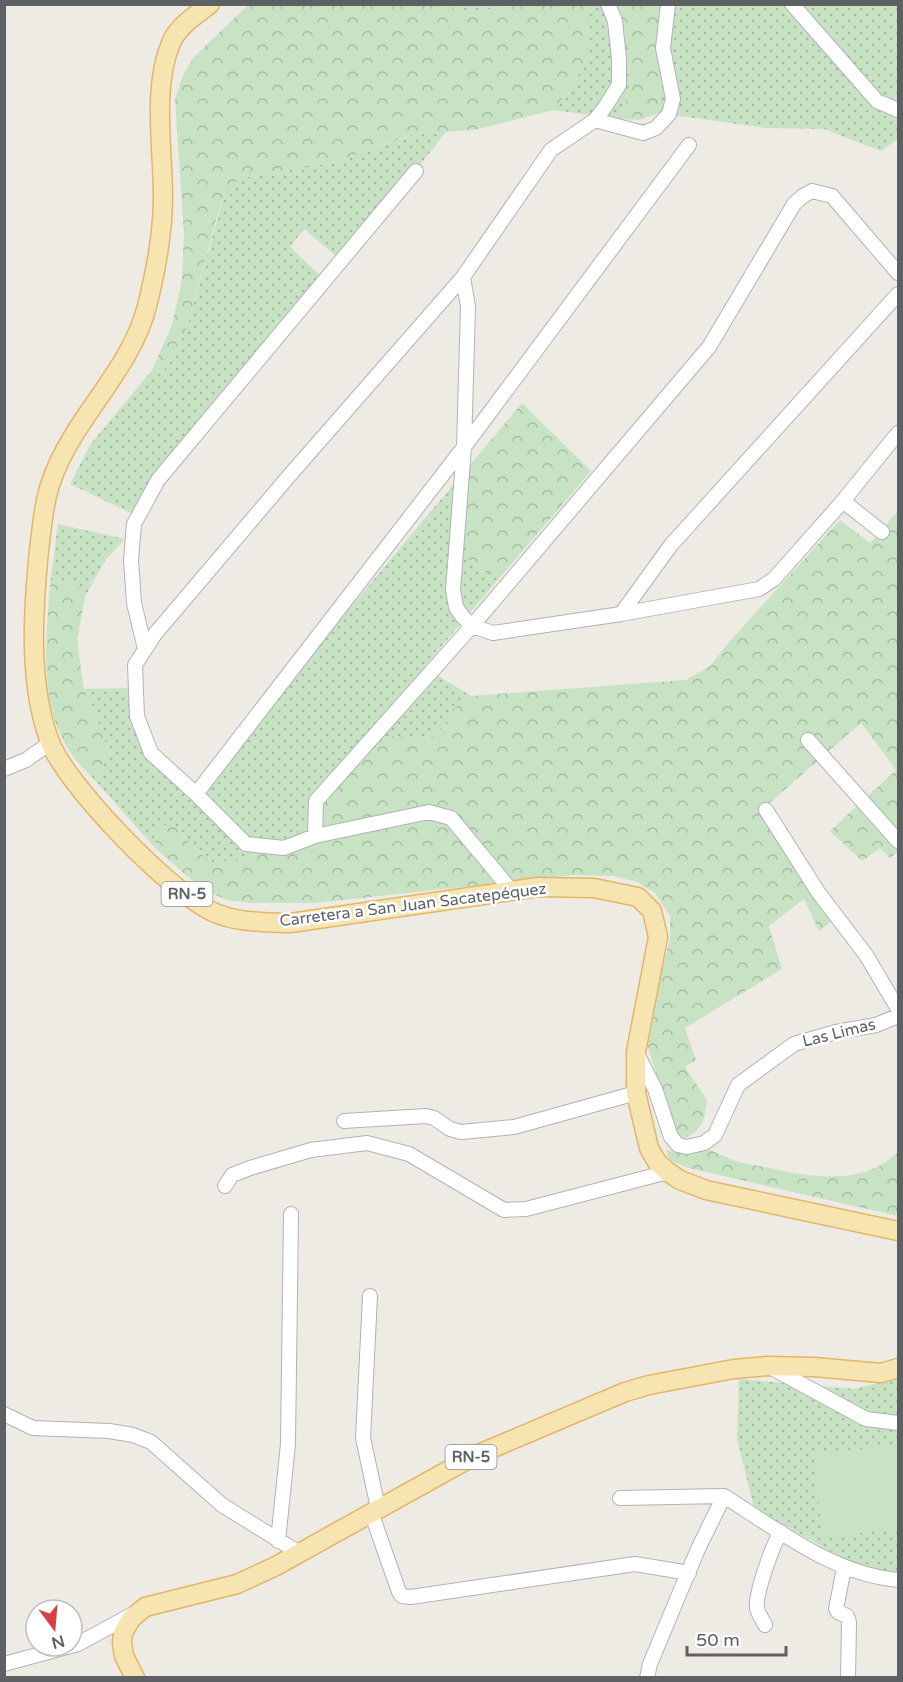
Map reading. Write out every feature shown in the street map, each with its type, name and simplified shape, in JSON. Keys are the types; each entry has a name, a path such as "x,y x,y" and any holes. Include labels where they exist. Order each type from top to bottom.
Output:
{"main road":[{"name":"Carretera a San Juan Sacatepéquez","path":"210,4 185,23 172,40 164,64 160,120 164,197 162,229 157,262 142,324 127,354 74,431 50,486 42,522 34,617 36,681 50,743 60,762 146,859 196,901 214,912 255,922 290,923 511,890 549,887 594,888 638,897 649,906 656,922 658,937 636,1052 636,1093 649,1148 657,1162 680,1180 706,1190 898,1230"},
{"name":"RN-5","path":"138,1612 154,1603 237,1584 301,1554 374,1510 474,1456 625,1392 649,1385 723,1371 768,1366 814,1367 880,1373 898,1368"},
{"path":"135,1677 124,1656 122,1642 123,1633 138,1612"}],"street":[{"path":"511,890 451,818 429,812 315,836 284,848 246,844 151,753 137,716 135,665 162,625 464,277 551,150 595,120 605,107 619,85 615,21 608,4"},
{"path":"595,120 643,133 656,128 669,114 673,99 663,48 668,4"},
{"path":"792,4 877,101 898,110"},
{"path":"196,794 464,447 689,145"},
{"path":"145,649 134,603 131,560 134,524 158,480 416,171"},
{"path":"315,836 316,801 472,626 709,348 794,204 812,191 831,196 898,273"},
{"path":"464,277 468,307 464,447 453,591 456,607 472,626 493,633 621,614 759,589 774,579 843,501 898,433"},
{"path":"621,614 671,545 898,294"},
{"path":"843,501 882,532"},
{"path":"808,740 898,841"},
{"path":"4,769 26,760 50,743"},
{"path":"766,810 818,892 866,955 898,1009"},
{"name":"Las Limas","path":"636,1052 656,1089 671,1137 678,1145 687,1147 704,1143 716,1135 738,1085 794,1044 876,1024 898,1016"},
{"path":"344,1121 426,1116 434,1118 450,1129 461,1132 514,1127 636,1093"},
{"path":"225,1186 232,1175 250,1168 312,1150 367,1143 409,1154 504,1210 526,1209 668,1172"},
{"path":"278,1541 288,1444 291,1214"},
{"path":"370,1296 363,1438 374,1510 402,1596 411,1597 635,1564 688,1574"},
{"path":"768,1366 866,1419 898,1423"},
{"path":"4,1414 33,1428 109,1431 151,1442 222,1505 301,1554"},
{"path":"646,1677 688,1574 724,1496"},
{"path":"620,1498 724,1496 844,1568 877,1578 898,1580"},
{"path":"765,1625 757,1610 758,1597 775,1541 781,1532"},
{"path":"844,1568 836,1609 847,1616 849,1622 848,1677"},
{"path":"4,1664 78,1644 138,1612"}],"green space":[{"path":"438,4 474,12 515,5 588,5 588,56 571,89 553,110 474,130 414,134 331,163 242,178 226,188 187,327 173,358 163,371 152,370 172,325 182,279 184,234 175,100 182,77 194,57 248,5"},
{"path":"438,5 515,5 474,12"},
{"path":"588,5 616,5 631,82 620,119 553,110 571,89 588,56"},
{"path":"616,5 663,5 659,113 640,120 620,119 631,82"},
{"path":"663,5 898,5 898,139 881,151 824,129 766,128 659,113"},
{"path":"446,132 343,262 304,229 290,247 327,282 131,513 70,484 90,445 152,370 163,371 173,358 187,327 226,188 241,178 331,163 415,134"},
{"path":"522,403 591,471 502,575 478,571 468,559 464,534 469,466"},
{"path":"469,466 478,571 502,575 424,667 471,696 452,710 446,725 430,738 386,736 295,833 268,848 237,861 211,862 191,845 177,826 155,835 156,849 90,775 100,772 106,754 104,736 84,689 131,688 137,739 189,800"},
{"path":"898,511 898,851 890,858 880,848 862,861 830,831 896,770 861,723 765,807 831,922 819,931 804,899 769,926 782,969 685,1028 696,1060 685,1067 707,1100 700,1127 685,1139 676,1136 648,1047 660,978 670,939 670,916 655,893 637,882 613,876 573,875 316,903 250,903 227,900 202,889 156,849 155,835 161,825 177,826 191,845 211,862 237,861 268,848 295,833 386,736 430,738 446,725 452,710 471,696 686,680 710,666 840,520 870,543"},
{"path":"58,524 125,539 105,560 85,597 77,588 66,582 50,585"},
{"path":"62,581 75,584 85,597 77,640 84,690 104,736 106,754 100,772 90,775 73,755 60,734 52,711 48,686 46,661 50,585"},
{"path":"703,1147 733,1160 817,1176 852,1175 869,1171 898,1152 898,1216 688,1168 670,1160 666,1150 690,1153"},
{"path":"898,1378 898,1574 894,1574 848,1561 754,1508 737,1439 739,1379 854,1389"},
{"path":"898,1445 898,1529 822,1537 814,1454"}]}
